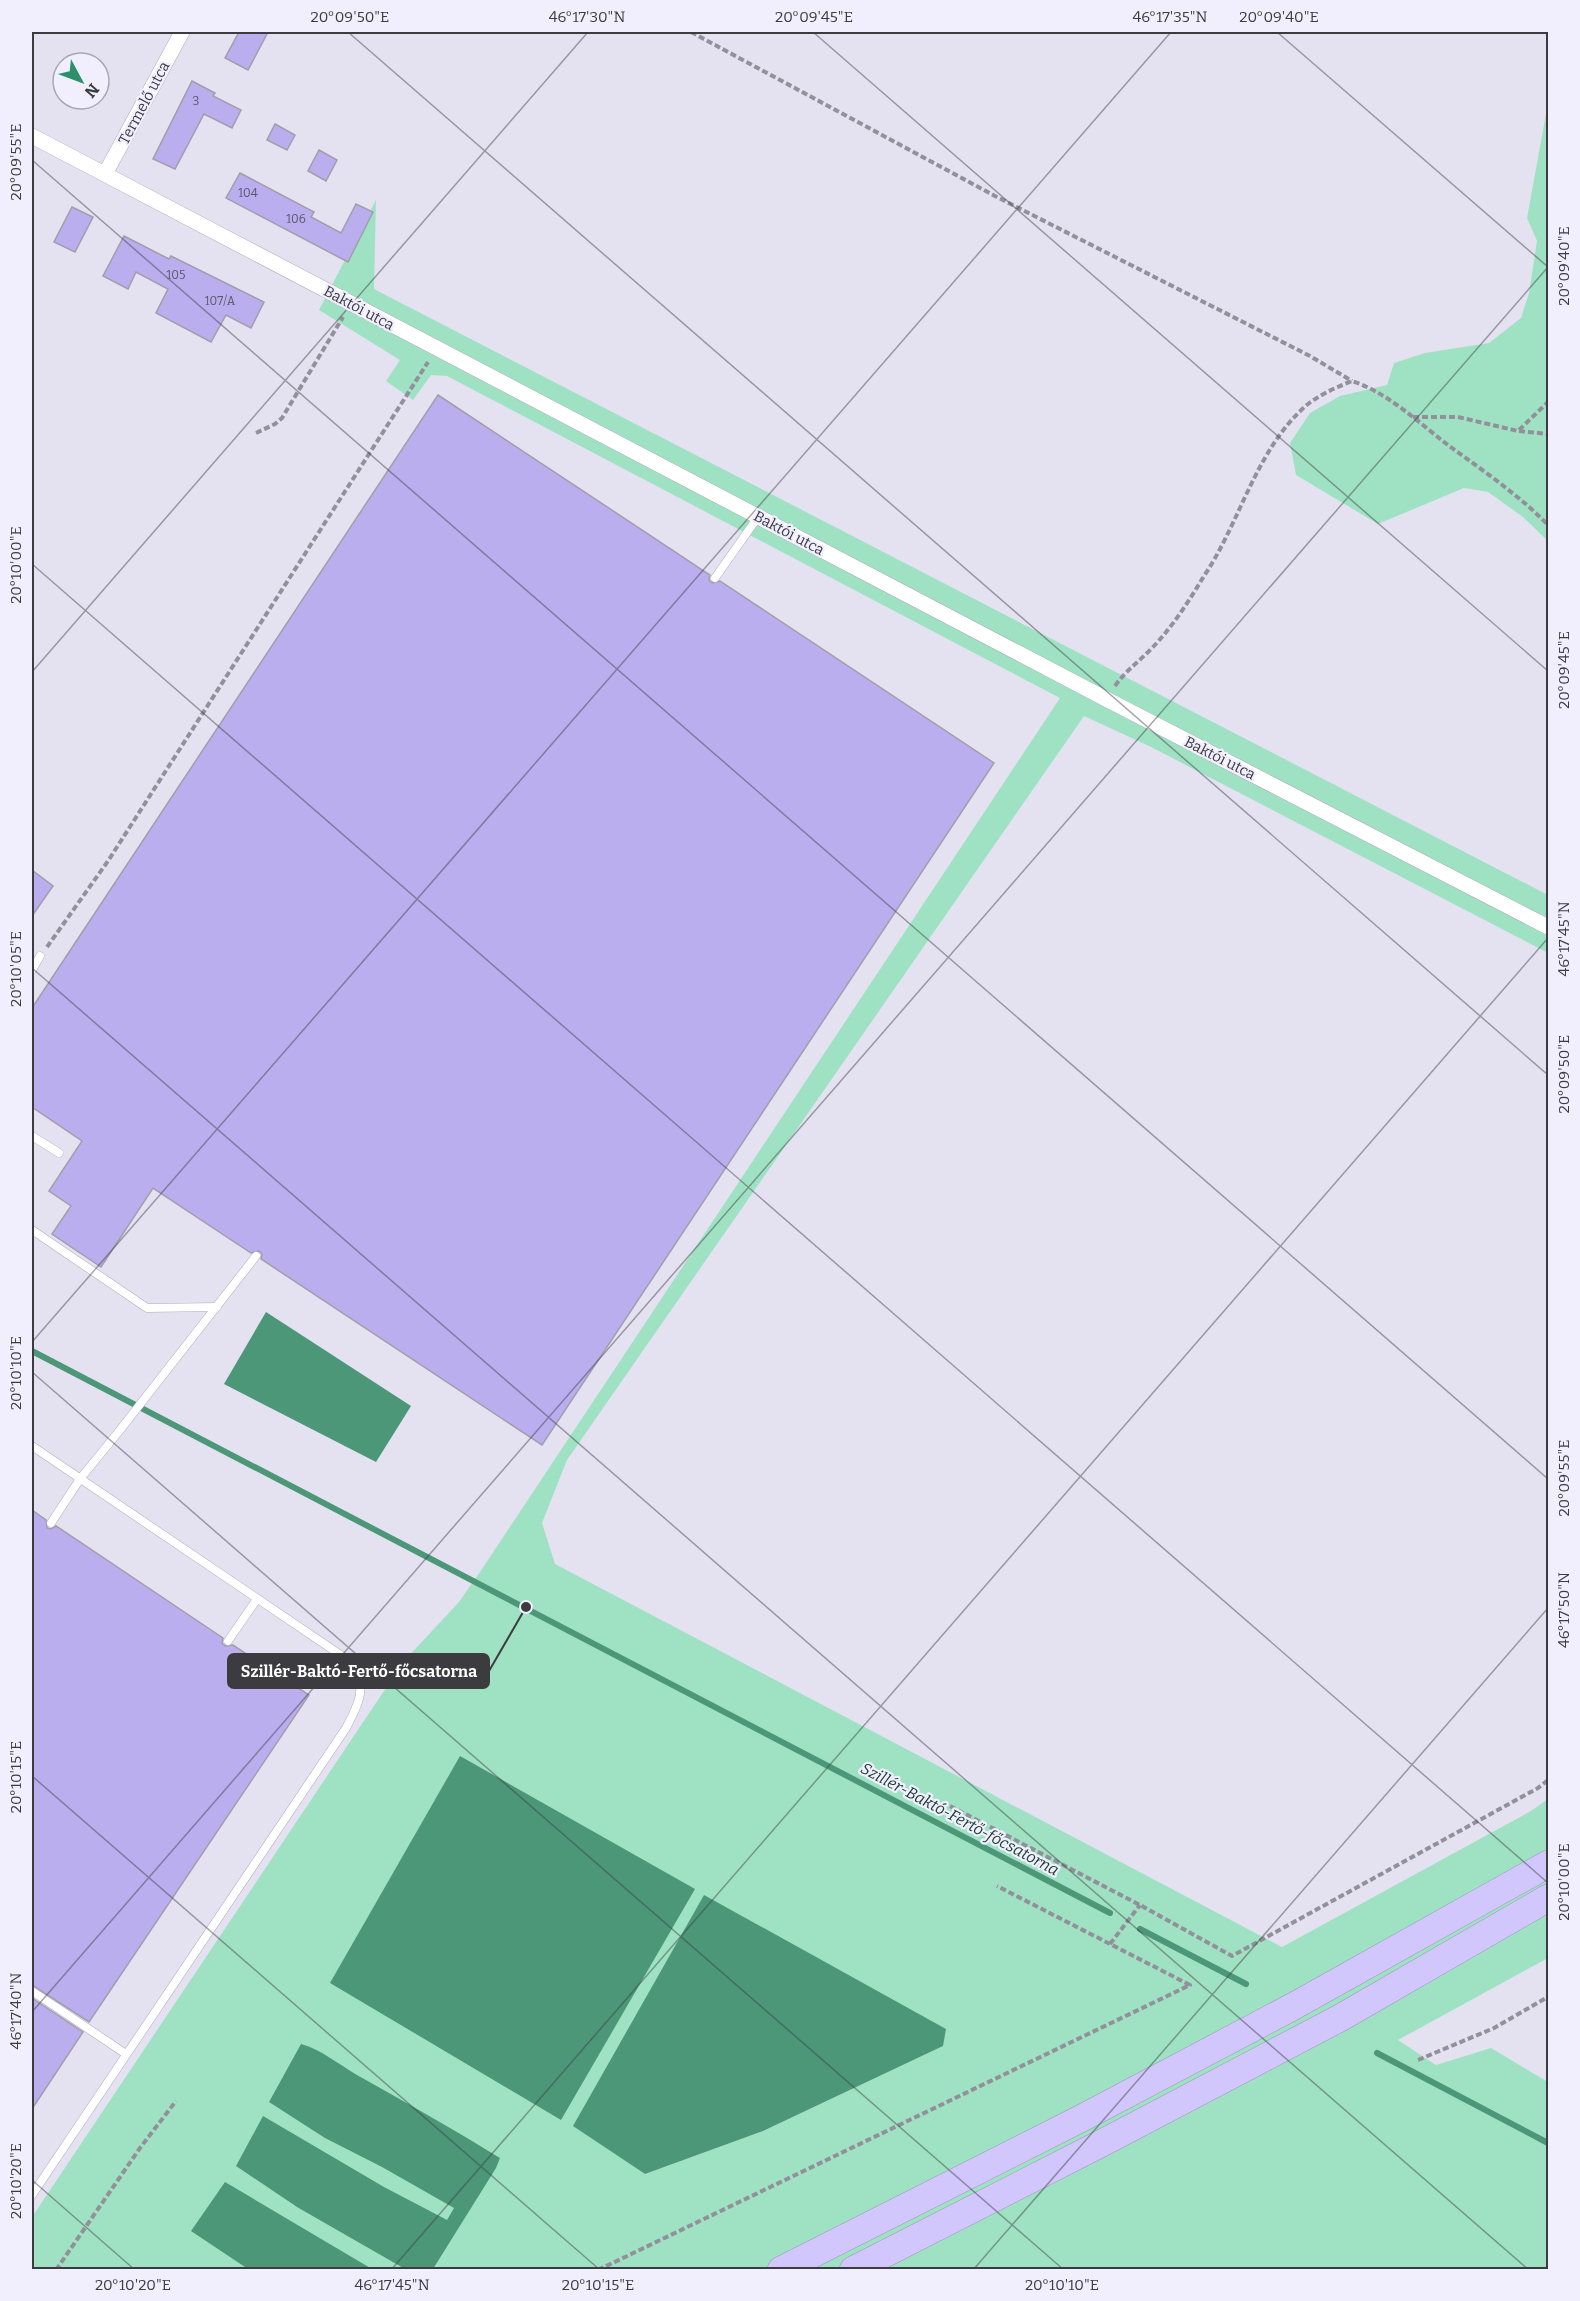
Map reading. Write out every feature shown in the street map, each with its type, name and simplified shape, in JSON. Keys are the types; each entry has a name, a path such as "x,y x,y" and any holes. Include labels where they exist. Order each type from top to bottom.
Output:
{"highway":[{"path":"781,2270 1284,2012 1548,1864"},
{"path":"854,2270 1340,2018 1548,1899"}],"street":[{"name":"Termelő utca","path":"105,174 182,32"},
{"name":"Baktói utca","path":"32,136 1106,699 1548,927"}],"lane":[{"path":"715,578 758,517"},
{"path":"32,970 40,956"},
{"path":"32,1136 59,1153"},
{"path":"32,1230 147,1308 216,1307"},
{"path":"51,1523 80,1479 256,1256"},
{"path":"32,1446 351,1662 360,1678 359,1698 346,1728 32,2195"},
{"path":"228,1641 257,1599"},
{"path":"32,1991 126,2054"}],"path":[{"path":"691,32 995,195 1310,356 1352,381 1367,386 1515,495 1548,525"},
{"path":"255,433 275,424 282,418 352,304"},
{"path":"40,956 108,861 436,349"},
{"path":"1106,699 1125,672 1152,648 1171,625 1206,574 1265,459 1288,424 1309,403 1330,390 1352,381"},
{"path":"1518,431 1548,402"},
{"path":"1412,417 1458,417 1518,431 1548,434"},
{"path":"950,1806 1140,1905 1232,1956 1528,1794 1548,1780"},
{"path":"598,2270 1190,1985 997,1886"},
{"path":"1110,1944 1140,1905"},
{"path":"1418,2060 1494,2028 1548,1996"},
{"path":"56,2270 140,2148 176,2101"}],"shaded area":[{"path":"1548,103 1548,541 1523,517 1488,492 1464,488 1378,524 1296,475 1290,443 1310,413 1340,396 1387,385 1394,363 1425,353 1489,343 1521,318 1529,293 1537,241 1527,218"},
{"path":"376,200 374,289 1548,895 1548,953 1151,747 1084,716 567,1460 542,1523 555,1564 1282,1947 1531,1811 1548,1799 1548,1958 1398,2040 1436,2065 1491,2048 1548,2082 1548,2269 32,2270 32,2217 404,1661 459,1602 480,1572 1060,698 447,376 431,375 413,400 386,381 400,360 319,310","holes":["943,2046 763,2131 645,2174 574,2126"]},
{"path":"266,1312 411,1406 376,1462 224,1384"},
{"path":"460,1756 695,1889 561,2120 330,1983"},
{"path":"704,1895 946,2029 943,2046 763,2131 645,2174 573,2126"},
{"path":"301,2044 323,2054 500,2158 433,2269 405,2269 297,2207 236,2166 263,2116 384,2187 447,2220 454,2208 325,2138 269,2102"},
{"path":"225,2182 372,2269 248,2269 191,2231"}],"building":[{"path":"239,32 268,32 248,70 225,58"},
{"path":"192,81 215,93 213,96 241,110 232,128 204,114 175,169 153,159"},
{"path":"275,124 295,135 287,150 267,140"},
{"path":"319,150 337,160 326,181 308,171"},
{"path":"240,173 314,212 311,217 341,233 356,204 373,212 348,262 226,198"},
{"path":"72,207 93,217 75,252 54,242"},
{"path":"124,236 169,259 171,256 264,302 251,328 226,315 211,342 156,313 168,289 136,272 128,289 103,276"},
{"path":"438,395 710,575 709,580 712,583 720,581 994,763 542,1445 261,1259 262,1254 259,1251 251,1253 153,1188 101,1267 52,1234 71,1206 49,1191 82,1141 32,1107 32,1008"},
{"path":"32,870 53,886 32,916"},
{"path":"32,1510 46,1520 47,1528 51,1529 56,1526 223,1638 222,1643 225,1646 233,1645 309,1695 89,2022 32,1985"},
{"path":"32,1998 83,2032 32,2109"}],"waterway":[{"name":"Szillér-Baktó-Fertő-főcsatorna","path":"32,1351 1110,1913"},
{"name":"Szillér-Baktó-Fertő-főcsatorna","path":"1140,1929 1246,1984"},
{"name":"Szillér-Baktó-Fertő-főcsatorna","path":"1377,2053 1548,2143"}],"place":[{"name":"Szillér-Baktó-Fertő-főcsatorna","path":"526,1607"}]}
